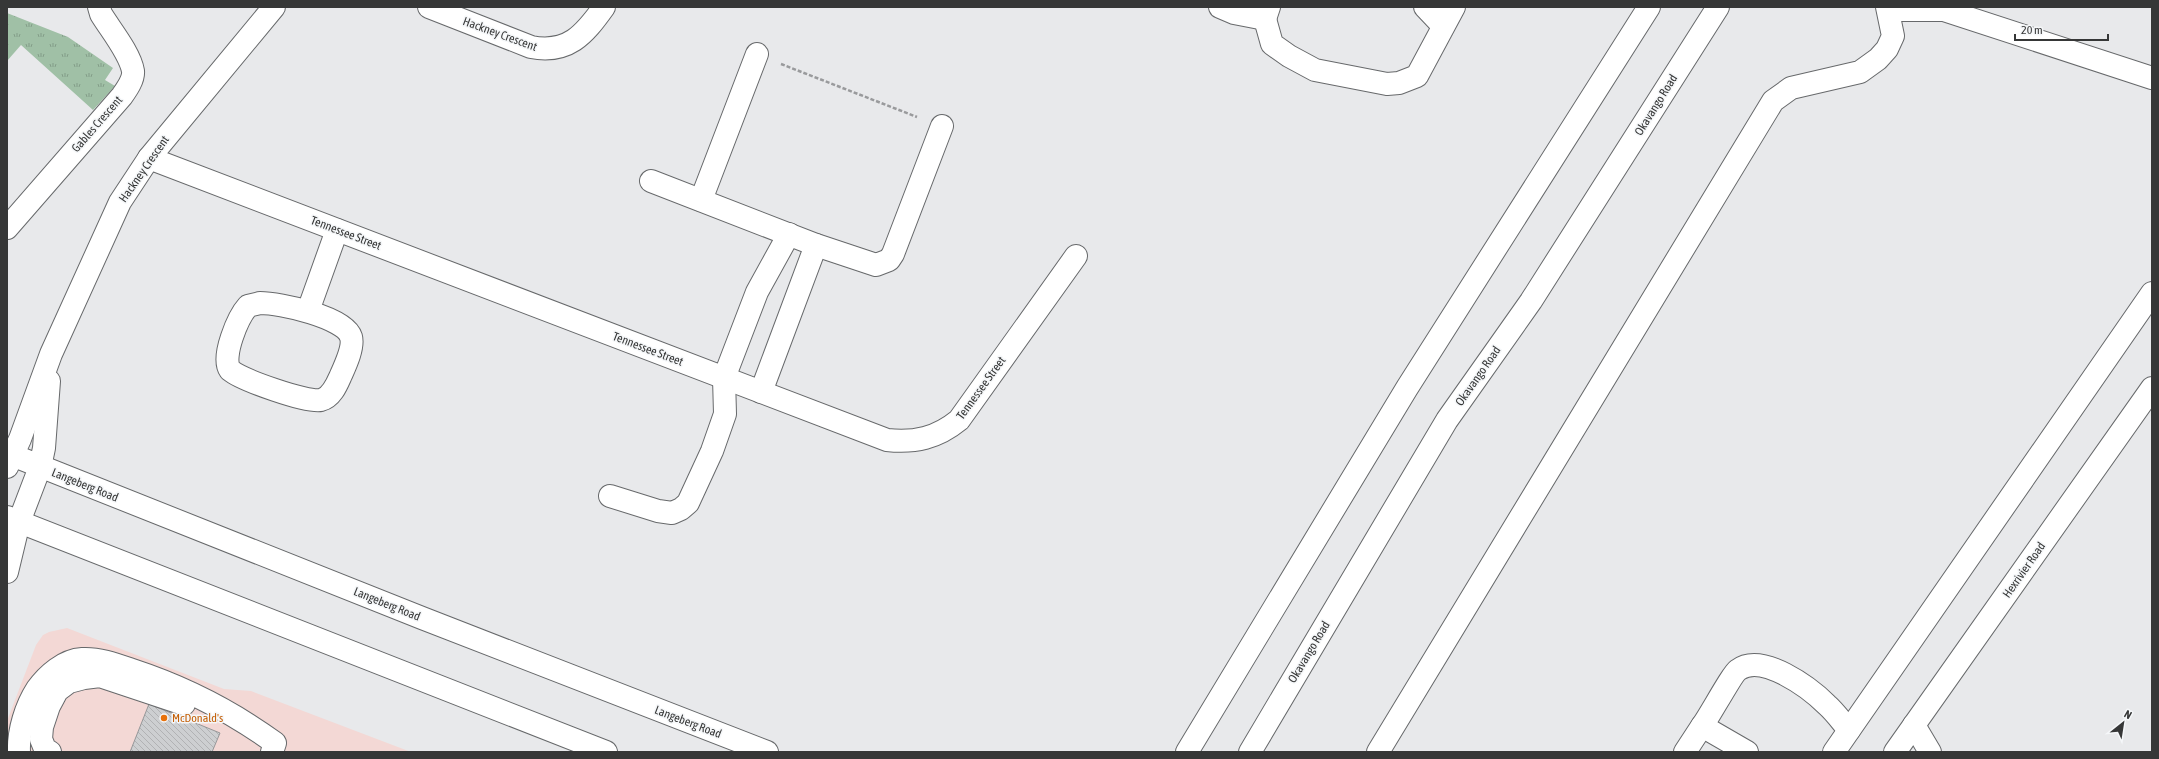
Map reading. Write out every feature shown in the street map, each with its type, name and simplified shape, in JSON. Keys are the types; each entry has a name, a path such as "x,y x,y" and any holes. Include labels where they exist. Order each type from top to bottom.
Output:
{"main road":[{"name":"Gables Crescent","path":"7,228 122,96 131,81 134,72 129,59 101,14 99,7"},
{"name":"Hackney Crescent","path":"9,458 52,354 120,202 149,158 274,7"},
{"name":"Hackney Crescent","path":"429,7 531,47 553,49 566,45 579,38 589,28 604,7"},
{"path":"1220,7 1234,13 1267,13 1272,44 1295,60 1315,70 1387,84 1399,83 1417,76 1454,7"},
{"path":"1425,7 1443,26"},
{"path":"1187,752 1406,388 1649,7"},
{"name":"Okavango Road","path":"1250,752 1447,420 1531,301 1718,7"},
{"path":"1378,752 1773,101 1791,88 1860,72 1878,59 1887,49 1893,36 1888,8 1944,10 2152,78"},
{"path":"701,200 757,54"},
{"path":"651,181 869,264 883,264 889,260 942,126"},
{"name":"Tennessee Street","path":"149,158 887,440 906,442 924,439 937,435 959,420 1076,256"},
{"path":"308,311 337,230"},
{"path":"610,496 658,511 672,513 681,510 688,503 712,450 725,414 724,378 757,292 789,234"},
{"path":"761,392 816,245"},
{"path":"1834,752 2152,293"},
{"path":"260,302 277,303 308,311 342,326 348,332 352,340 344,370 334,390 326,398 309,400 252,381 230,370 227,364 228,349 237,325 248,306 260,302"},
{"name":"Hackney Crescent","path":"7,572 13,519 40,466 44,448 52,354"},
{"name":"Hexrivier Road","path":"1896,752 2152,388"},
{"name":"Langeberg Road","path":"9,458 40,466 767,752"},
{"path":"13,519 606,752"},
{"path":"19,752 21,728 32,696 44,679 65,664 81,659 103,660 153,677 216,704 252,726 275,743 272,752"},
{"path":"1684,752 1738,670 1750,666 1762,665 1784,674 1806,688 1827,704 1849,730"},
{"path":"50,752 45,749 41,739 49,706 57,691 69,682 84,678 100,676 252,726"},
{"path":"1914,725 1930,752"},
{"path":"1702,726 1747,752"}],"path":[{"path":"757,54 942,126"}],"shaded area":[{"path":"67,628 224,689 251,691 411,752 7,752 7,721 36,645 43,635"}],"green space":[{"path":"7,13 68,37 113,68 105,80 115,86 93,110 21,45 7,61"}],"building":[{"name":"McDonald's","path":"149,704 220,733 212,752 130,752"}],"place":[{"name":"McDonald's","path":"164,718"}]}
